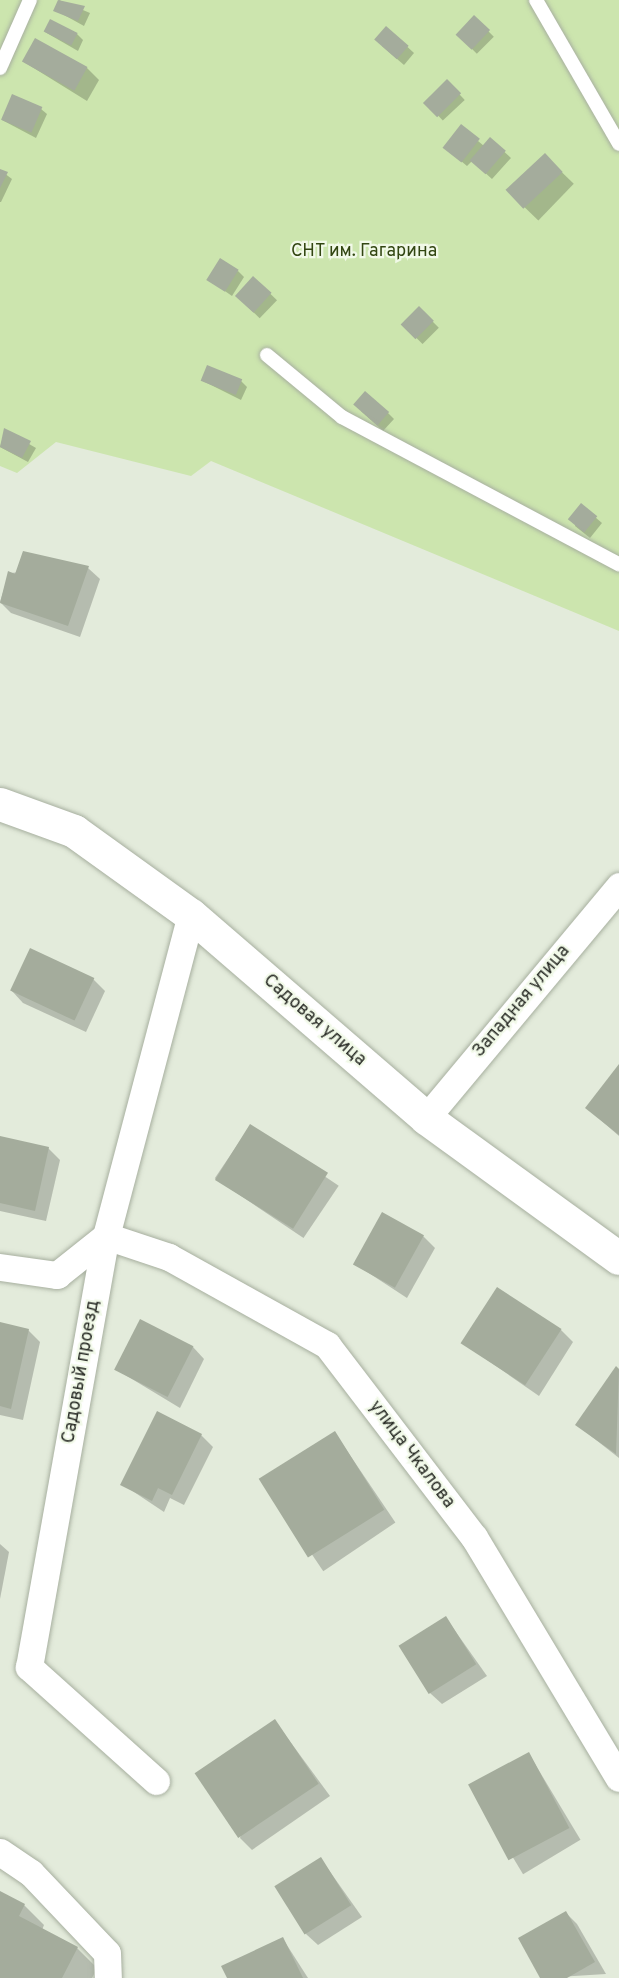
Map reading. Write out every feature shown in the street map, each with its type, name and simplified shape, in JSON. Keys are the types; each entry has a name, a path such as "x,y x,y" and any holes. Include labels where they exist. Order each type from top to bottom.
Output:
{"street":[{"name":"Садовая улица","path":"0,804 74,831 191,915 426,1118 619,1258"},
{"name":"Западная улица","path":"426,1118 619,886"},
{"name":"Садовый проезд","path":"156,1781 28,1667 106,1236 191,915"},
{"path":"0,1267 57,1275 106,1236"},
{"name":"улица Чкалова","path":"106,1236 169,1257 327,1345 474,1537 619,1778"},
{"path":"0,1852 31,1873 107,1953 108,1978"}],"lane":[{"path":"0,68 30,0"},
{"path":"536,0 619,144"},
{"path":"267,355 342,417 619,564"}],"green space":[{"name":"СНТ им. Гагарина","path":"0,0 619,0 619,631 211,461 191,476 56,442 17,473 0,466"}],"building":[{"path":"58,0 85,6 78,21 53,11"},
{"path":"474,15 490,30 472,50 456,35"},
{"path":"50,19 78,33 71,46 44,31"},
{"path":"386,26 409,46 397,59 374,40"},
{"path":"35,38 87,67 74,91 22,62"},
{"path":"447,79 461,93 437,117 423,103"},
{"path":"12,94 42,107 31,133 1,120"},
{"path":"461,124 480,139 461,162 443,148"},
{"path":"490,137 506,151 486,174 470,160"},
{"path":"545,153 563,172 523,209 506,190"},
{"path":"0,169 8,172 0,188"},
{"path":"220,258 239,270 225,292 206,280"},
{"path":"253,276 272,293 254,313 235,296"},
{"path":"419,306 434,321 415,339 401,324"},
{"path":"207,365 242,379 236,395 201,381"},
{"path":"365,391 389,412 377,426 353,405"},
{"path":"4,428 31,441 22,458 0,447"},
{"path":"581,503 597,516 584,533 568,519"},
{"path":"23,551 89,566 68,626 0,603 8,571 15,574"},
{"path":"30,948 94,978 74,1021 10,991"},
{"path":"619,1064 619,1135 585,1108"},
{"path":"250,1124 328,1173 293,1229 215,1180"},
{"path":"0,1136 49,1147 35,1211 0,1203"},
{"path":"382,1212 424,1235 395,1288 353,1264"},
{"path":"497,1287 562,1329 525,1385 461,1343"},
{"path":"140,1319 193,1346 168,1397 114,1370"},
{"path":"0,1322 29,1329 11,1409 0,1406"},
{"path":"616,1366 619,1369 616,1454 575,1425"},
{"path":"157,1411 202,1434 172,1495 158,1488 152,1501 120,1485"},
{"path":"335,1431 384,1510 308,1558 259,1479"},
{"path":"446,1616 476,1664 429,1694 399,1646"},
{"path":"275,1719 319,1784 238,1838 195,1773"},
{"path":"529,1752 569,1828 508,1860 468,1784"},
{"path":"321,1857 351,1905 305,1934 274,1886"},
{"path":"0,1891 25,1904 19,1916 78,1947 62,1978 0,1978"},
{"path":"566,1911 595,1962 567,1978 540,1978 518,1938"},
{"path":"283,1937 303,1978 227,1978 221,1966"}]}
